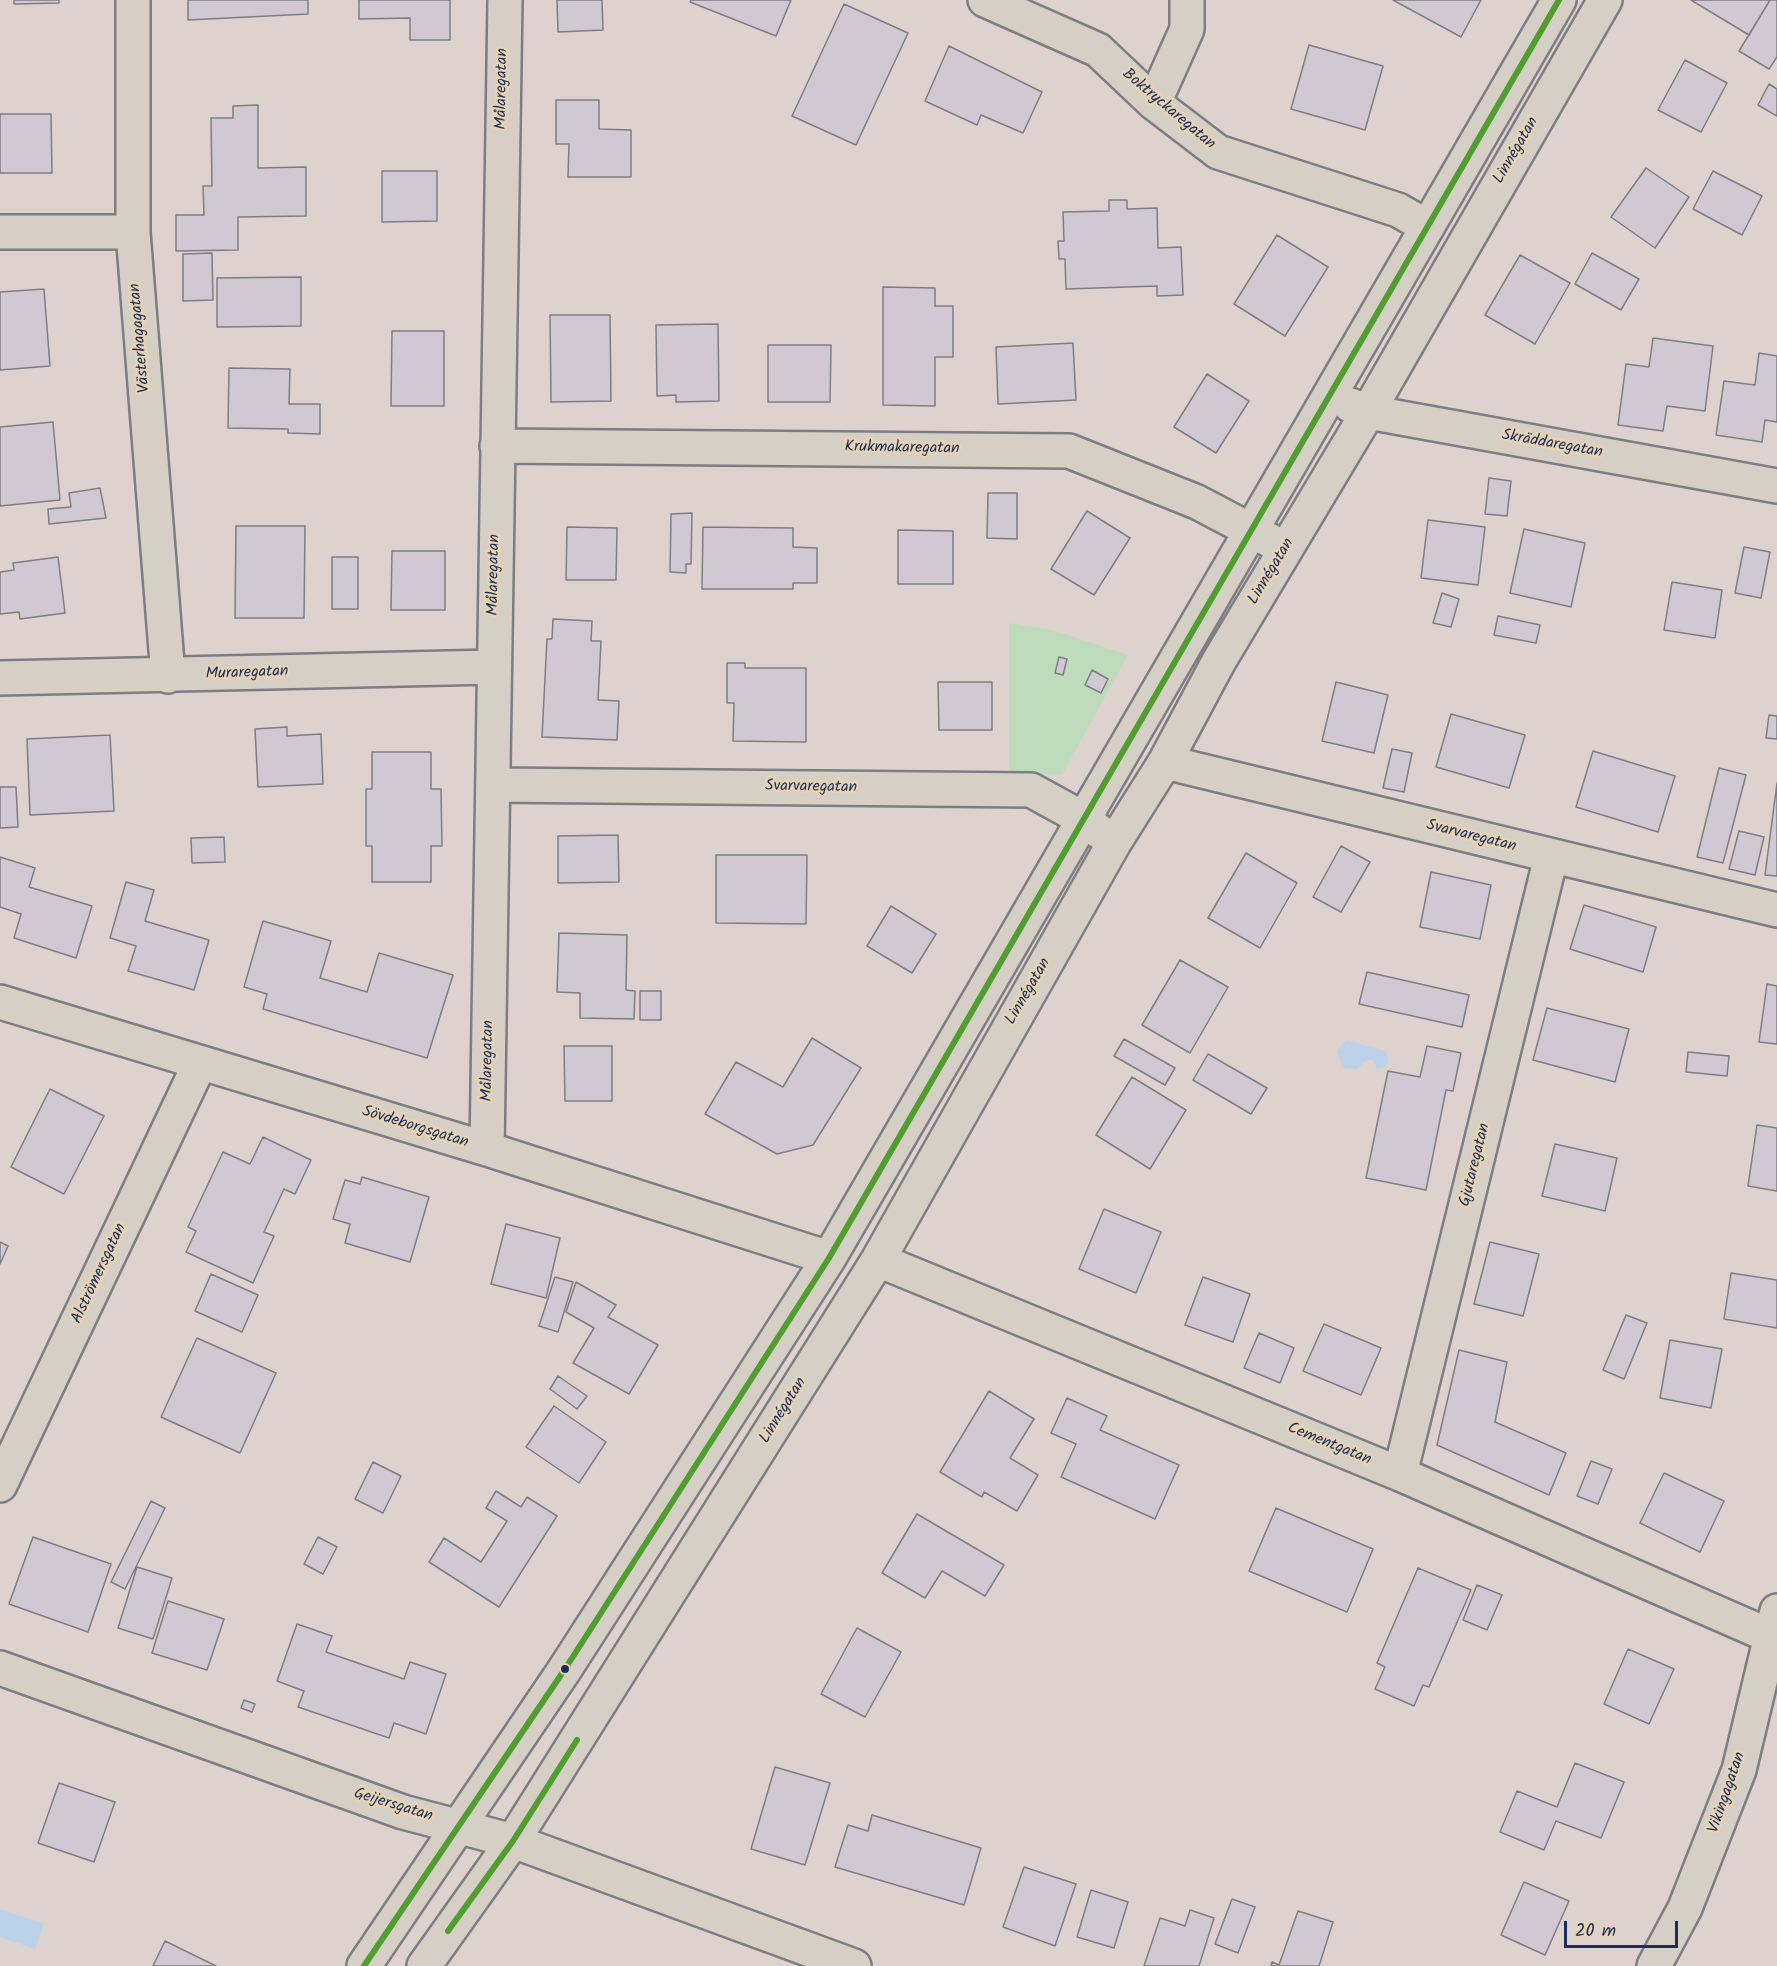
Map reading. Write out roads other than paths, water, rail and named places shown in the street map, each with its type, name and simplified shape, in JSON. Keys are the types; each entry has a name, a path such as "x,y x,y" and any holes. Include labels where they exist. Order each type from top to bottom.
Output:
{"street":[{"name":"Västerhagagatan","path":"134,0 133,232 168,676"},
{"name":"Målaregatan","path":"488,1149 493,667 505,0"},
{"name":"Boktryckaregatan","path":"985,0 1098,50 1154,103 1218,152 1398,210 1426,226"},
{"path":"1154,103 1187,29 1187,0"},
{"path":"364,1966 566,1669 830,1258 1082,818 1559,0"},
{"name":"Linnégatan","path":"424,1966 513,1841 878,1260 1114,843 1165,762 1219,661 1368,412 1605,0"},
{"path":"0,232 133,232"},
{"name":"Skräddaregatan","path":"1328,397 1368,412 1777,486"},
{"name":"Krukmakaregatan","path":"497,446 1069,451 1197,501 1286,549"},
{"name":"Muraregatan","path":"0,678 493,667"},
{"name":"Svarvaregatan","path":"1165,762 1551,857 1777,909"},
{"name":"Svarvaregatan","path":"493,785 1031,790 1082,818 1114,843"},
{"name":"Gjutaregatan","path":"1400,1474 1551,857"},
{"name":"Sövdeborgsgatan","path":"0,1002 488,1149 830,1258"},
{"name":"Alströmersgatan","path":"0,1485 200,1064"},
{"name":"Cementgatan","path":"878,1260 1775,1628"},
{"name":"Vikingagatan","path":"1654,1966 1685,1908 1739,1770 1775,1628"},
{"name":"Geijersgatan","path":"0,1668 403,1812 513,1841 854,1966"}],"water":[{"path":"1346,1040 1386,1051 1388,1061 1386,1066 1377,1069 1373,1060 1366,1060 1357,1069 1343,1068 1337,1051"},
{"path":"0,1909 44,1924 35,1949 0,1937"}]}
